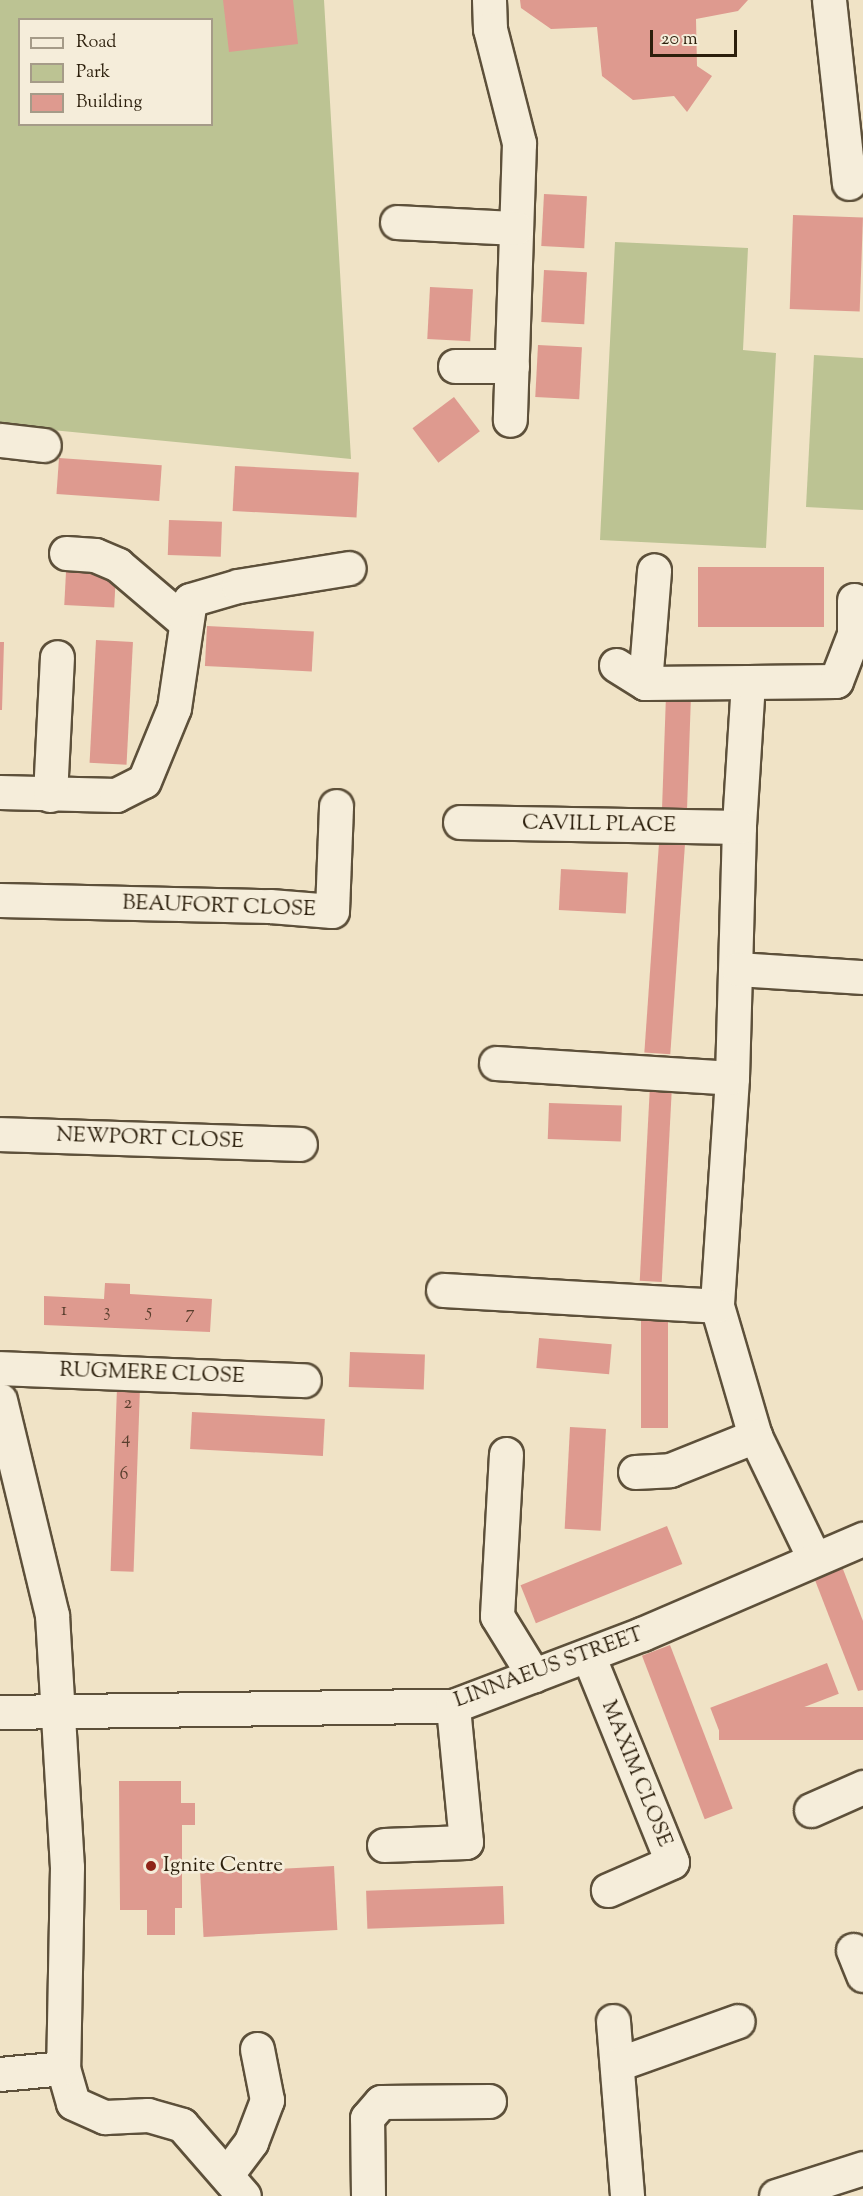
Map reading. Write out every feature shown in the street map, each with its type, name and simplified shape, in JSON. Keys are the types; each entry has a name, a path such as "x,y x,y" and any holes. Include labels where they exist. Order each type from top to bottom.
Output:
{"street":[{"path":"489,0 490,29 519,143 510,420"},
{"path":"829,0 849,183"},
{"path":"397,222 516,228"},
{"path":"455,366 512,366"},
{"path":"0,440 44,445"},
{"path":"66,554 95,555 118,565 185,622"},
{"path":"0,792 116,795 144,781 174,708 190,600 238,586 349,568"},
{"path":"645,682 654,570"},
{"path":"616,665 645,682 836,681 854,634 855,600"},
{"path":"50,795 57,657"},
{"path":"748,682 739,828 738,969 717,1306 755,1436 814,1558"},
{"name":"BEAUFORT CLOSE","path":"0,900 270,906 332,911 336,806"},
{"name":"CAVILL PLACE","path":"460,822 739,828"},
{"path":"738,969 863,977"},
{"path":"496,1064 732,1078"},
{"name":"NEWPORT CLOSE","path":"0,1134 300,1144"},
{"path":"443,1290 717,1306"},
{"name":"RUGMERE CLOSE","path":"0,1368 304,1380"},
{"path":"0,1400 52,1616 60,1710 67,1867 63,2068 74,2103 105,2117 148,2115 182,2125 235,2185 267,2100 257,2049"},
{"path":"635,1472 670,1470 755,1436"},
{"path":"506,1454 498,1616 534,1676"},
{"name":"LINNAEUS STREET","path":"0,1712 453,1706 588,1655 863,1539"},
{"name":"MAXIM CLOSE","path":"588,1655 672,1862 608,1890"},
{"path":"384,1845 466,1842 453,1706"},
{"path":"811,1810 863,1788"},
{"path":"613,2021 627,2196"},
{"path":"618,2064 738,2021"},
{"path":"0,2074 63,2068"},
{"path":"368,2196 367,2118 381,2102 489,2101"},
{"path":"776,2196 863,2168"}],"green space":[{"path":"0,0 324,0 351,459 0,425"},
{"path":"615,242 748,248 743,350 776,353 766,548 600,540"},
{"path":"814,355 863,358 863,510 806,507"}],"building":[{"path":"223,0 293,0 298,44 229,52"},
{"path":"520,0 748,0 738,11 696,19 697,66 712,76 687,112 674,96 633,100 602,76 597,27 551,29 521,8"},
{"path":"544,194 587,196 584,248 541,246"},
{"path":"793,215 863,217 860,311 790,309"},
{"path":"544,270 587,272 584,324 541,322"},
{"path":"430,287 473,289 470,341 427,339"},
{"path":"538,345 582,347 579,399 535,397"},
{"path":"454,397 480,431 438,463 412,428"},
{"path":"59,458 162,465 159,501 56,494"},
{"path":"235,466 359,472 356,517 233,511"},
{"path":"169,520 222,522 221,557 168,555"},
{"path":"698,567 824,567 824,627 698,627"},
{"path":"66,572 116,575 114,608 64,605"},
{"path":"207,626 314,632 312,672 205,666"},
{"path":"96,640 133,642 127,765 90,763"},
{"path":"0,642 4,642 2,710 0,710"},
{"path":"666,695 691,696 687,812 662,811"},
{"path":"659,843 685,845 670,1054 644,1052"},
{"path":"561,869 628,873 626,913 559,910"},
{"path":"650,1085 672,1086 662,1282 640,1281"},
{"path":"549,1103 622,1106 621,1142 548,1139"},
{"path":"105,1283 130,1284 130,1294 212,1299 210,1332 44,1325 44,1296 104,1299"},
{"path":"641,1315 668,1315 668,1428 641,1428"},
{"path":"539,1338 612,1344 609,1374 536,1368"},
{"path":"350,1352 425,1355 424,1390 349,1387"},
{"path":"117,1387 140,1388 134,1572 111,1571"},
{"path":"192,1412 325,1419 323,1456 190,1449"},
{"path":"570,1427 606,1429 601,1531 565,1529"},
{"path":"667,1526 682,1564 536,1623 521,1585"},
{"path":"841,1564 863,1621 863,1690 858,1691 813,1575"},
{"path":"670,1645 733,1808 705,1819 642,1656"},
{"path":"827,1663 839,1694 722,1739 710,1708"},
{"path":"719,1707 863,1707 863,1740 719,1740"},
{"name":"Ignite Centre","path":"119,1781 181,1781 181,1803 195,1803 195,1825 182,1825 182,1908 175,1908 175,1935 147,1935 147,1910 120,1910"},
{"path":"334,1866 337,1930 204,1937 200,1873"},
{"path":"503,1886 504,1924 367,1929 366,1891"}],"place":[{"name":"Ignite Centre","path":"151,1866"}]}
